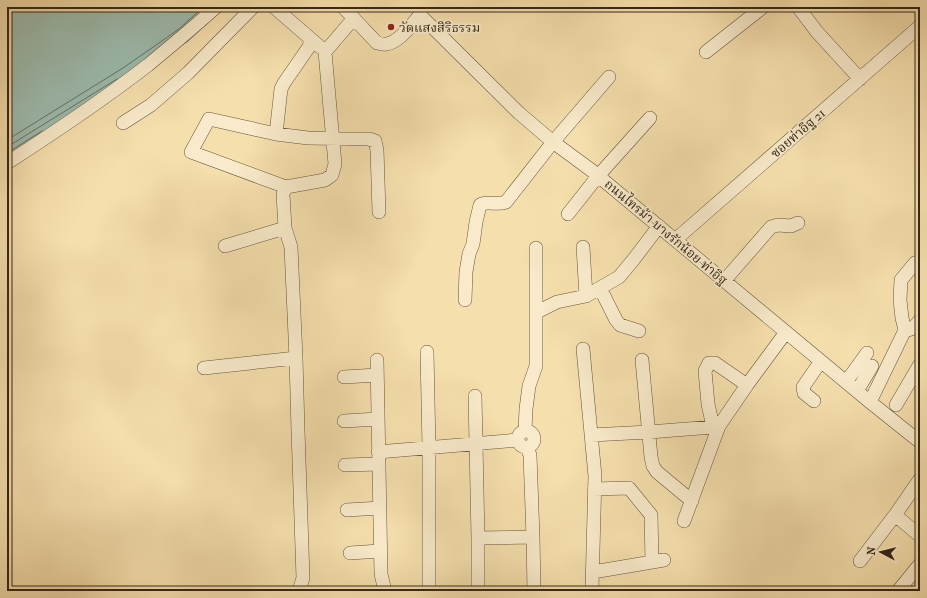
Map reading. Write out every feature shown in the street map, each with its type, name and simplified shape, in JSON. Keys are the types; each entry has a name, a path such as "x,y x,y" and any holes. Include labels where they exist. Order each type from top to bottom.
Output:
{"street":[{"path":"7,163 62,127 159,56 216,7"},
{"path":"123,123 152,105 188,73 253,7"},
{"path":"274,7 326,52"},
{"path":"343,7 354,18 326,52 333,139 335,164 332,175 325,180 286,186 191,152 209,119 276,134 308,138 333,139 369,139 375,141 377,150 379,212"},
{"path":"706,52 763,7"},
{"path":"798,7 817,32 860,78"},
{"name":"ถนนไทรม้า-บางรักน้อย-ท่าอิฐ","path":"354,18 377,42 385,45 394,42 420,15 519,113 553,142 598,176 659,226 920,442"},
{"name":"ซอยท่าอิฐ 21","path":"675,240 920,26"},
{"path":"276,134 281,89 313,41"},
{"path":"465,300 466,272 480,205 484,203 500,204 506,202 553,142 609,77"},
{"path":"568,214 598,176 650,118"},
{"path":"286,186 283,194 285,228 291,247 296,358 303,578 300,591"},
{"path":"724,281 771,227 778,225 791,226 798,223"},
{"path":"537,312 557,302 586,296 619,277 659,226"},
{"path":"225,246 285,228"},
{"path":"583,247 586,296"},
{"path":"534,591 530,455 523,440 529,386 536,366 536,248"},
{"path":"870,402 905,330 900,300 901,280 915,263 920,261"},
{"path":"600,288 620,326 639,331"},
{"path":"905,330 914,328 920,320"},
{"path":"684,520 692,501 716,426 786,332"},
{"path":"584,349 594,476 592,588"},
{"path":"427,352 430,591"},
{"path":"846,382 867,353"},
{"path":"204,368 296,358"},
{"path":"377,360 380,551 381,574 385,591"},
{"path":"642,360 653,466 657,472 692,501"},
{"path":"814,401 804,394 803,387 821,361"},
{"path":"716,426 708,404 705,371 709,363 715,363 747,385"},
{"path":"896,405 920,364"},
{"path":"857,391 872,366"},
{"path":"344,377 377,375"},
{"path":"475,396 478,591"},
{"path":"344,421 378,419"},
{"path":"591,436 716,426"},
{"path":"345,465 429,448 523,440"},
{"path":"860,561 920,479"},
{"path":"593,572 658,561 651,515 629,488 594,489"},
{"path":"347,510 380,508"},
{"path":"895,515 920,536"},
{"path":"478,538 533,537"},
{"path":"350,553 380,551"},
{"path":"898,591 920,564"}],"water":[{"path":"7,7 225,7 188,41 131,81 7,158"}],"place":[{"name":"วัดแสงสิริธรรม","path":"391,27"}]}
